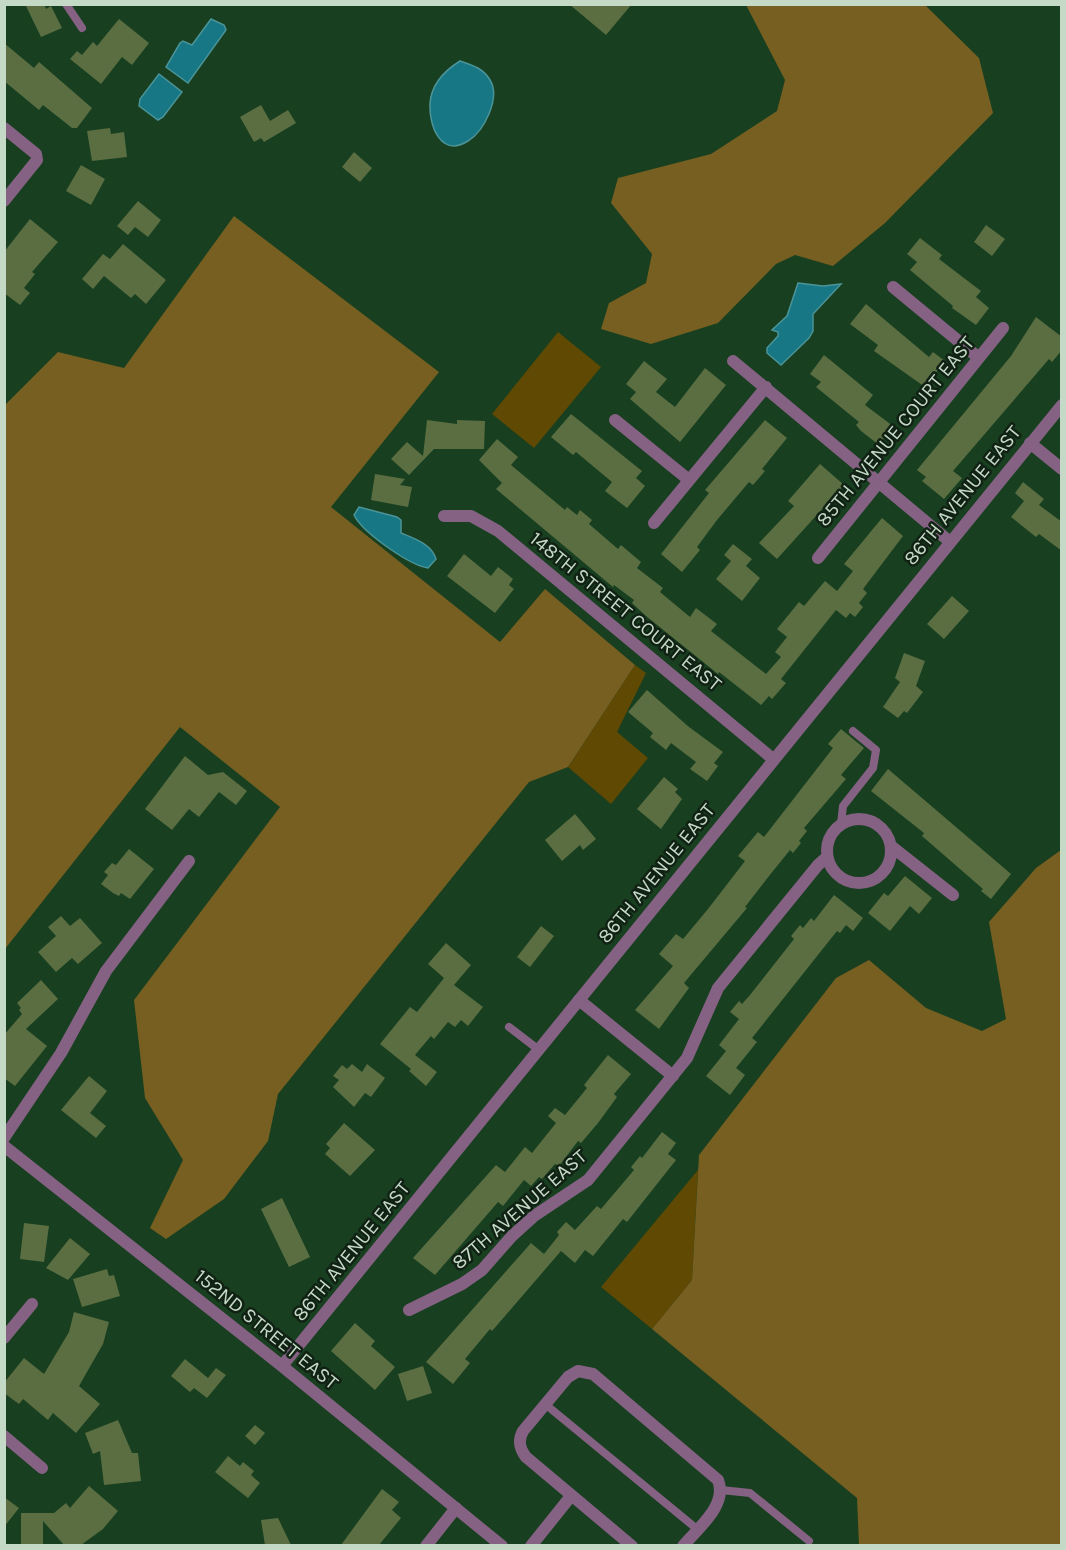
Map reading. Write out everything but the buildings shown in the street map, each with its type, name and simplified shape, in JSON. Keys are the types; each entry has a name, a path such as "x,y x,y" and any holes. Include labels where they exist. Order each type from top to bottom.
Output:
{"street":[{"path":"4,128 36,154 37,160 4,201"},
{"path":"893,287 979,358"},
{"name":"85TH AVENUE COURT EAST","path":"818,558 1003,328"},
{"path":"733,361 949,541"},
{"path":"654,523 766,387"},
{"name":"86TH AVENUE EAST","path":"282,1366 949,541 1062,405"},
{"path":"615,420 689,480"},
{"path":"1030,444 1062,469"},
{"name":"148TH STREET COURT EAST","path":"444,516 471,516 498,531 773,759"},
{"path":"827,857 832,870 840,878 860,884 871,881 887,867 891,846 888,836 872,822 862,819 842,824"},
{"name":"87TH AVENUE EAST","path":"409,1310 462,1284 482,1270 512,1236 534,1216 588,1180 673,1076 694,1043 718,988 818,865 827,857 828,840 842,824"},
{"path":"891,846 953,895"},
{"path":"4,1138 61,1053 106,971 189,861"},
{"path":"579,1000 673,1076"},
{"name":"152ND STREET EAST","path":"4,1146 282,1366 502,1545"},
{"path":"4,1338 32,1304"},
{"path":"632,1545 526,1457 520,1447 520,1437 523,1431 573,1373 583,1371 593,1374 715,1476 721,1490 719,1503 683,1545"},
{"path":"4,1436 42,1468"},
{"path":"531,1545 571,1496"},
{"path":"426,1545 456,1508"}],"lane":[{"path":"66,4 82,28"},
{"path":"842,824 843,807 873,768 876,750 853,731"},
{"path":"509,1027 539,1050"},
{"path":"545,1404 697,1529"},
{"path":"721,1490 750,1493 809,1541"}],"shaded area":[{"path":"746,5 925,5 979,58 993,113 885,223 833,266 795,255 776,264 718,323 651,344 601,329 609,303 646,283 652,254 611,203 618,178 711,154 777,111 785,80"},
{"path":"234,216 439,372 331,507 500,642 545,589 635,665 568,767 529,782 278,1094 268,1141 224,1199 166,1239 150,1228 183,1160 145,1098 134,1000 280,807 180,727 5,949 5,405 58,352 124,368"},
{"path":"558,332 601,367 534,448 492,414"},
{"path":"635,665 646,673 617,732 648,758 611,804 568,767"},
{"path":"1061,850 1061,1545 859,1545 857,1498 652,1329 692,1280 699,1155 836,978 869,960 926,1008 982,1031 1006,1019 989,922 1036,868"},
{"path":"698,1170 692,1280 652,1329 601,1287"}],"water":[{"path":"211,19 224,25 226,30 188,83 166,67 180,43 183,41 192,45"},
{"path":"460,61 477,67 484,73 493,87 493,96 489,114 480,130 468,141 459,145 451,145 444,143 434,130 430,104 433,90 439,79"},
{"path":"159,74 182,92 163,117 158,120 139,106 140,99"},
{"path":"798,283 823,286 841,284 813,314 813,331 809,338 781,365 767,353 767,348 778,336 778,332 772,330 787,316"},
{"path":"359,507 397,517 401,520 401,533 431,549 436,559 428,568 410,561 387,547 366,530 354,515"}]}
